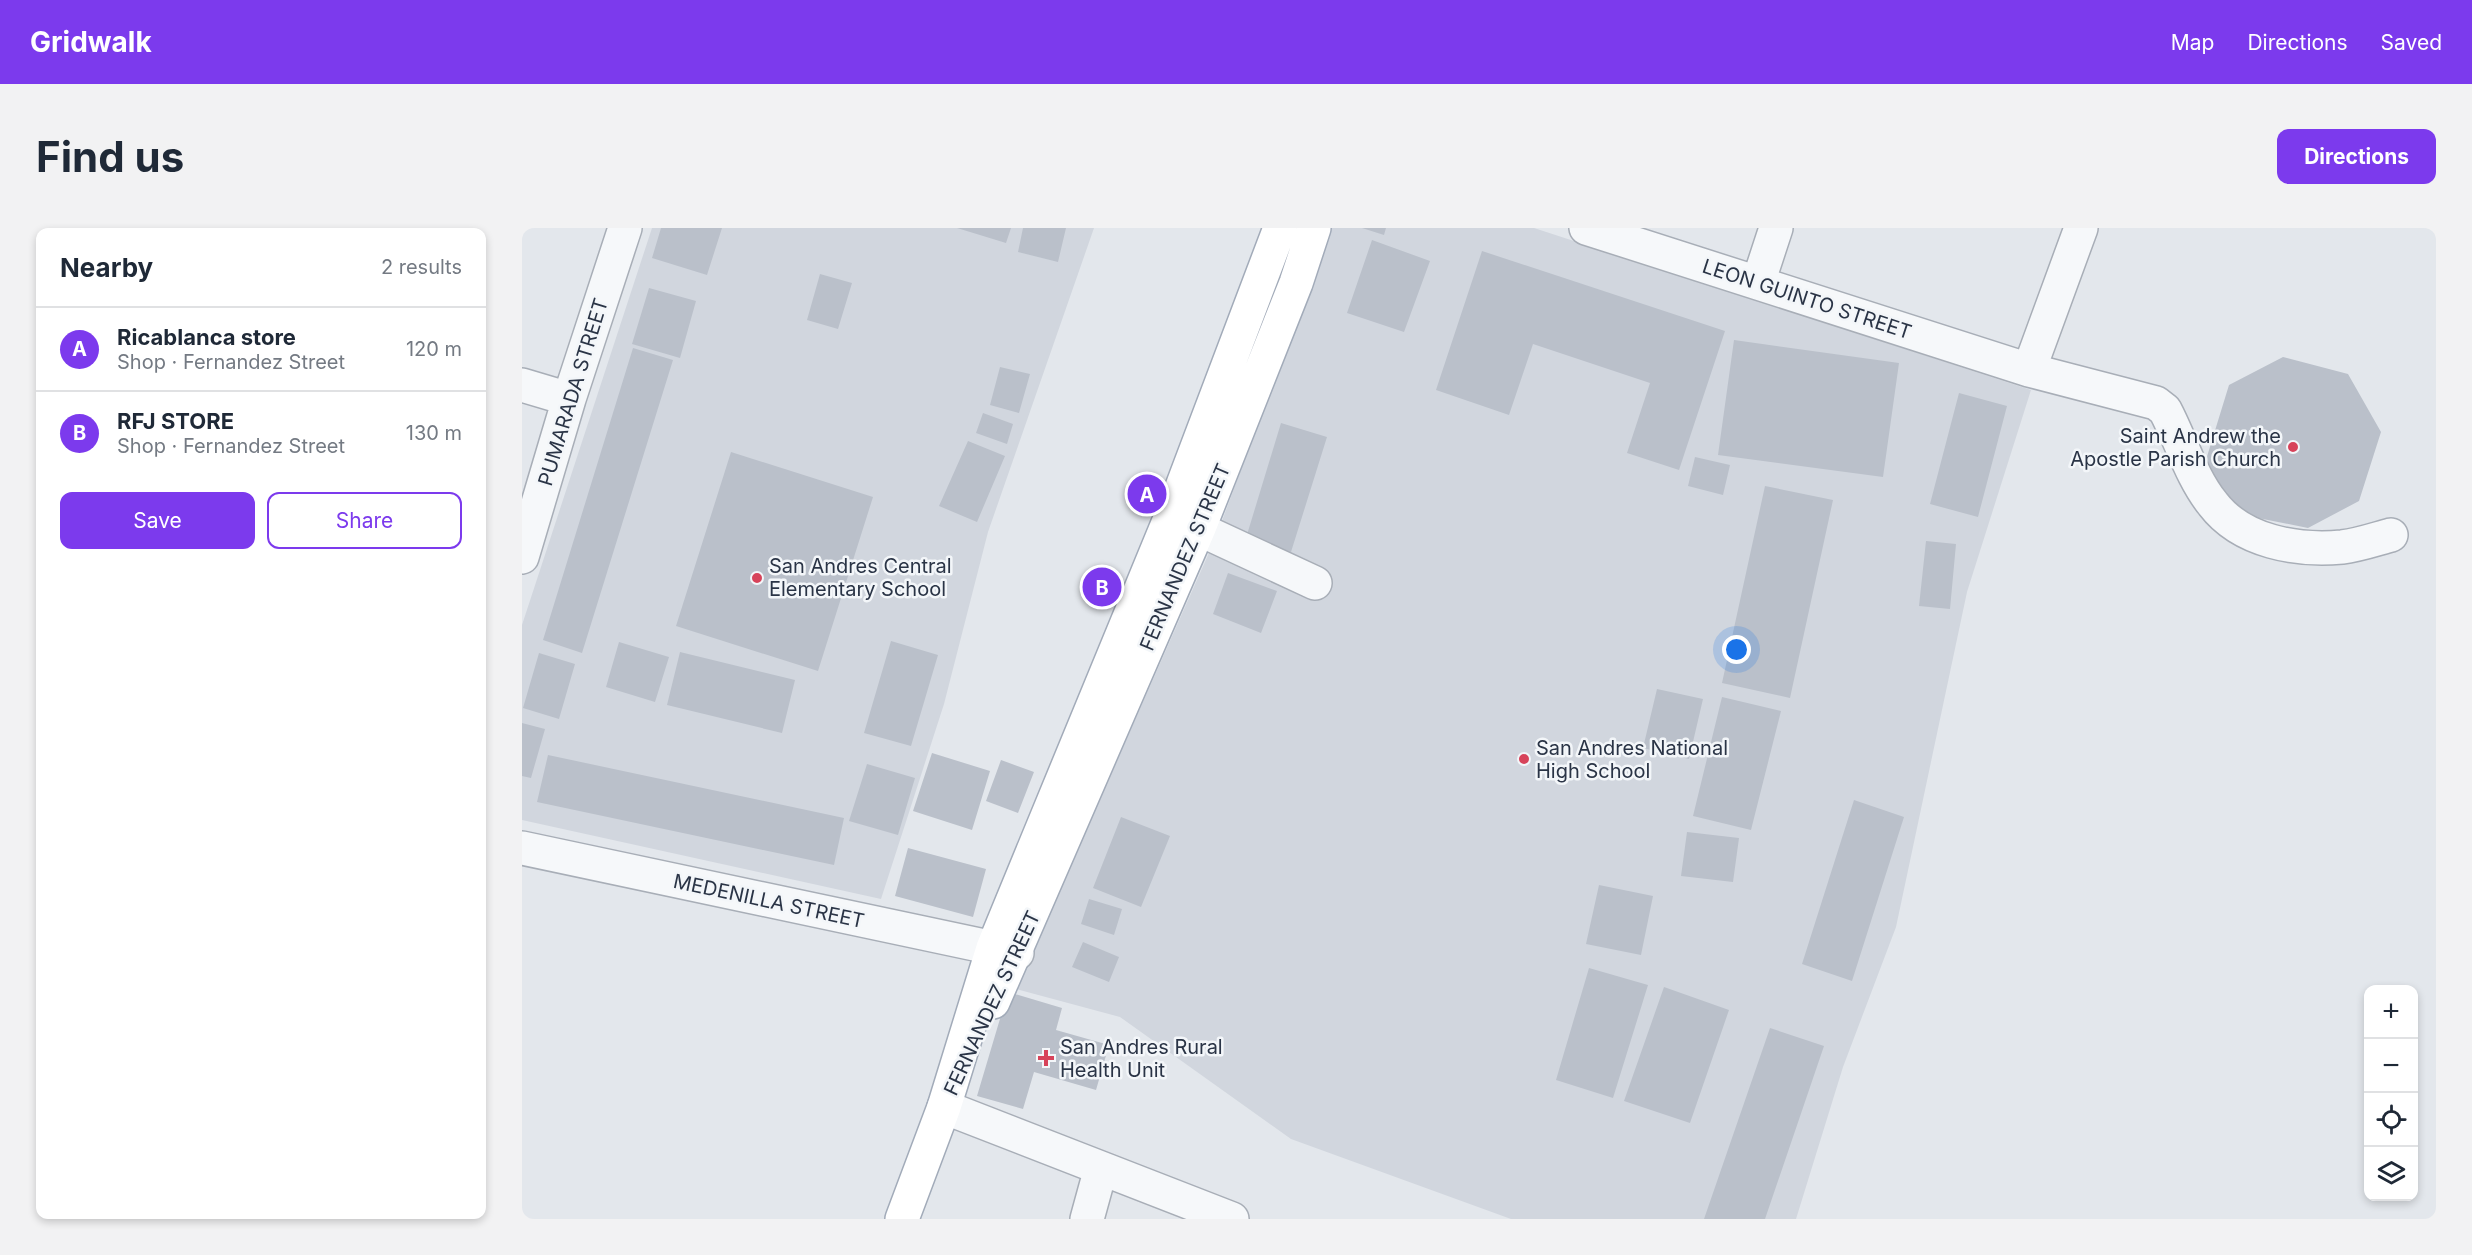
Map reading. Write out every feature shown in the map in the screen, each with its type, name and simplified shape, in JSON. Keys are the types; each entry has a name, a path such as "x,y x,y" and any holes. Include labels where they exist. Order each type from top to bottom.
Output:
{"main road":[{"name":"FERNANDEZ STREET","path":"1185,522 1280,228"},
{"name":"FERNANDEZ STREET","path":"902,1219 1005,951 1185,522 1296,283 1314,228"}],"street":[{"name":"PUMARADA STREET","path":"522,557 569,399 625,228"},
{"name":"LEON GUINTO STREET","path":"1586,228 2029,370 2162,406 2212,503 2228,520 2252,534 2282,544 2307,548 2344,546 2391,535"},
{"path":"1758,283 1776,228"},
{"path":"2029,370 2082,228"},
{"path":"522,385 569,399"},
{"path":"1185,522 1316,583"},
{"name":"MEDENILLA STREET","path":"522,848 1005,951"},
{"path":"944,1107 1232,1219"},
{"path":"1087,1219 1101,1168"}],"shaded area":[{"name":"San Andres Central Elementary School","path":"652,228 1094,228 988,532 944,704 881,899 522,820 522,625"},
{"name":"San Andres National High School","path":"1331,228 1534,228 2031,390 1967,592 1896,927 1843,1067 1796,1219 1511,1219 1291,1139 1120,1017 1016,989 1216,537"}],"building":[{"path":"661,228 722,228 707,275 652,258"},
{"path":"957,228 1011,228 1006,243"},
{"path":"1023,228 1066,228 1058,262 1018,252"},
{"path":"1362,228 1386,228 1384,235"},
{"path":"1372,240 1430,261 1404,332 1347,313"},
{"path":"1482,251 1725,331 1679,470 1627,453 1650,383 1533,344 1509,415 1436,390"},
{"path":"820,274 852,283 838,329 807,320"},
{"path":"649,288 696,301 680,358 632,344"},
{"path":"1734,340 1899,363 1883,477 1718,455"},
{"path":"633,348 673,360 582,653 543,640"},
{"name":"Saint Andrew the Apostle Parish Church","path":"2283,357 2348,374 2381,432 2359,501 2308,528 2238,514 2205,463 2229,385"},
{"path":"1000,367 1030,374 1019,413 990,405"},
{"path":"1959,393 2007,406 1978,517 1930,504"},
{"path":"983,413 1013,424 1007,444 976,433"},
{"path":"1281,423 1327,437 1291,552 1246,538"},
{"path":"968,441 1005,456 977,522 939,506"},
{"path":"731,452 873,497 818,671 676,626"},
{"path":"1695,457 1730,465 1723,495 1688,486"},
{"path":"1765,486 1833,500 1790,698 1722,683"},
{"path":"1926,541 1956,544 1950,609 1919,606"},
{"path":"1228,573 1277,591 1261,633 1213,614"},
{"path":"891,641 938,655 911,746 864,733"},
{"path":"619,642 669,657 655,702 606,687"},
{"path":"680,652 795,680 782,733 667,705"},
{"path":"539,653 575,664 559,719 523,708"},
{"path":"1657,689 1703,699 1689,759 1643,748"},
{"path":"1722,697 1781,711 1751,830 1693,816"},
{"path":"522,723 545,729 531,778 522,776"},
{"path":"932,753 990,771 972,830 913,811"},
{"path":"548,755 844,818 834,865 537,802"},
{"path":"1001,760 1034,772 1018,813 986,801"},
{"path":"867,764 915,778 898,835 849,821"},
{"path":"1854,800 1904,817 1852,981 1802,964"},
{"path":"1121,817 1170,836 1141,907 1093,888"},
{"path":"1687,832 1739,838 1733,882 1681,876"},
{"path":"908,848 986,869 973,917 895,896"},
{"path":"1599,885 1653,896 1641,955 1586,944"},
{"path":"1089,899 1122,909 1114,935 1081,924"},
{"path":"1083,942 1119,957 1109,982 1072,967"},
{"path":"1589,968 1648,985 1613,1098 1556,1080"},
{"path":"1664,987 1729,1010 1690,1123 1624,1101"},
{"name":"San Andres Rural Health Unit","path":"1008,992 1062,1008 1056,1030 1109,1045 1096,1090 1034,1072 1023,1109 977,1096"},
{"path":"1770,1028 1824,1046 1765,1219 1704,1219"}],"place":[{"name":"Saint Andrew the Apostle Parish Church","path":"2293,447"},
{"name":"Ricablanca store","path":"1147,494"},
{"name":"San Andres Central Elementary School","path":"757,578"},
{"name":"RFJ STORE","path":"1102,587"},
{"name":"San Andres National High School","path":"1524,759"},
{"name":"San Andres Rural Health Unit","path":"1046,1058"}]}
